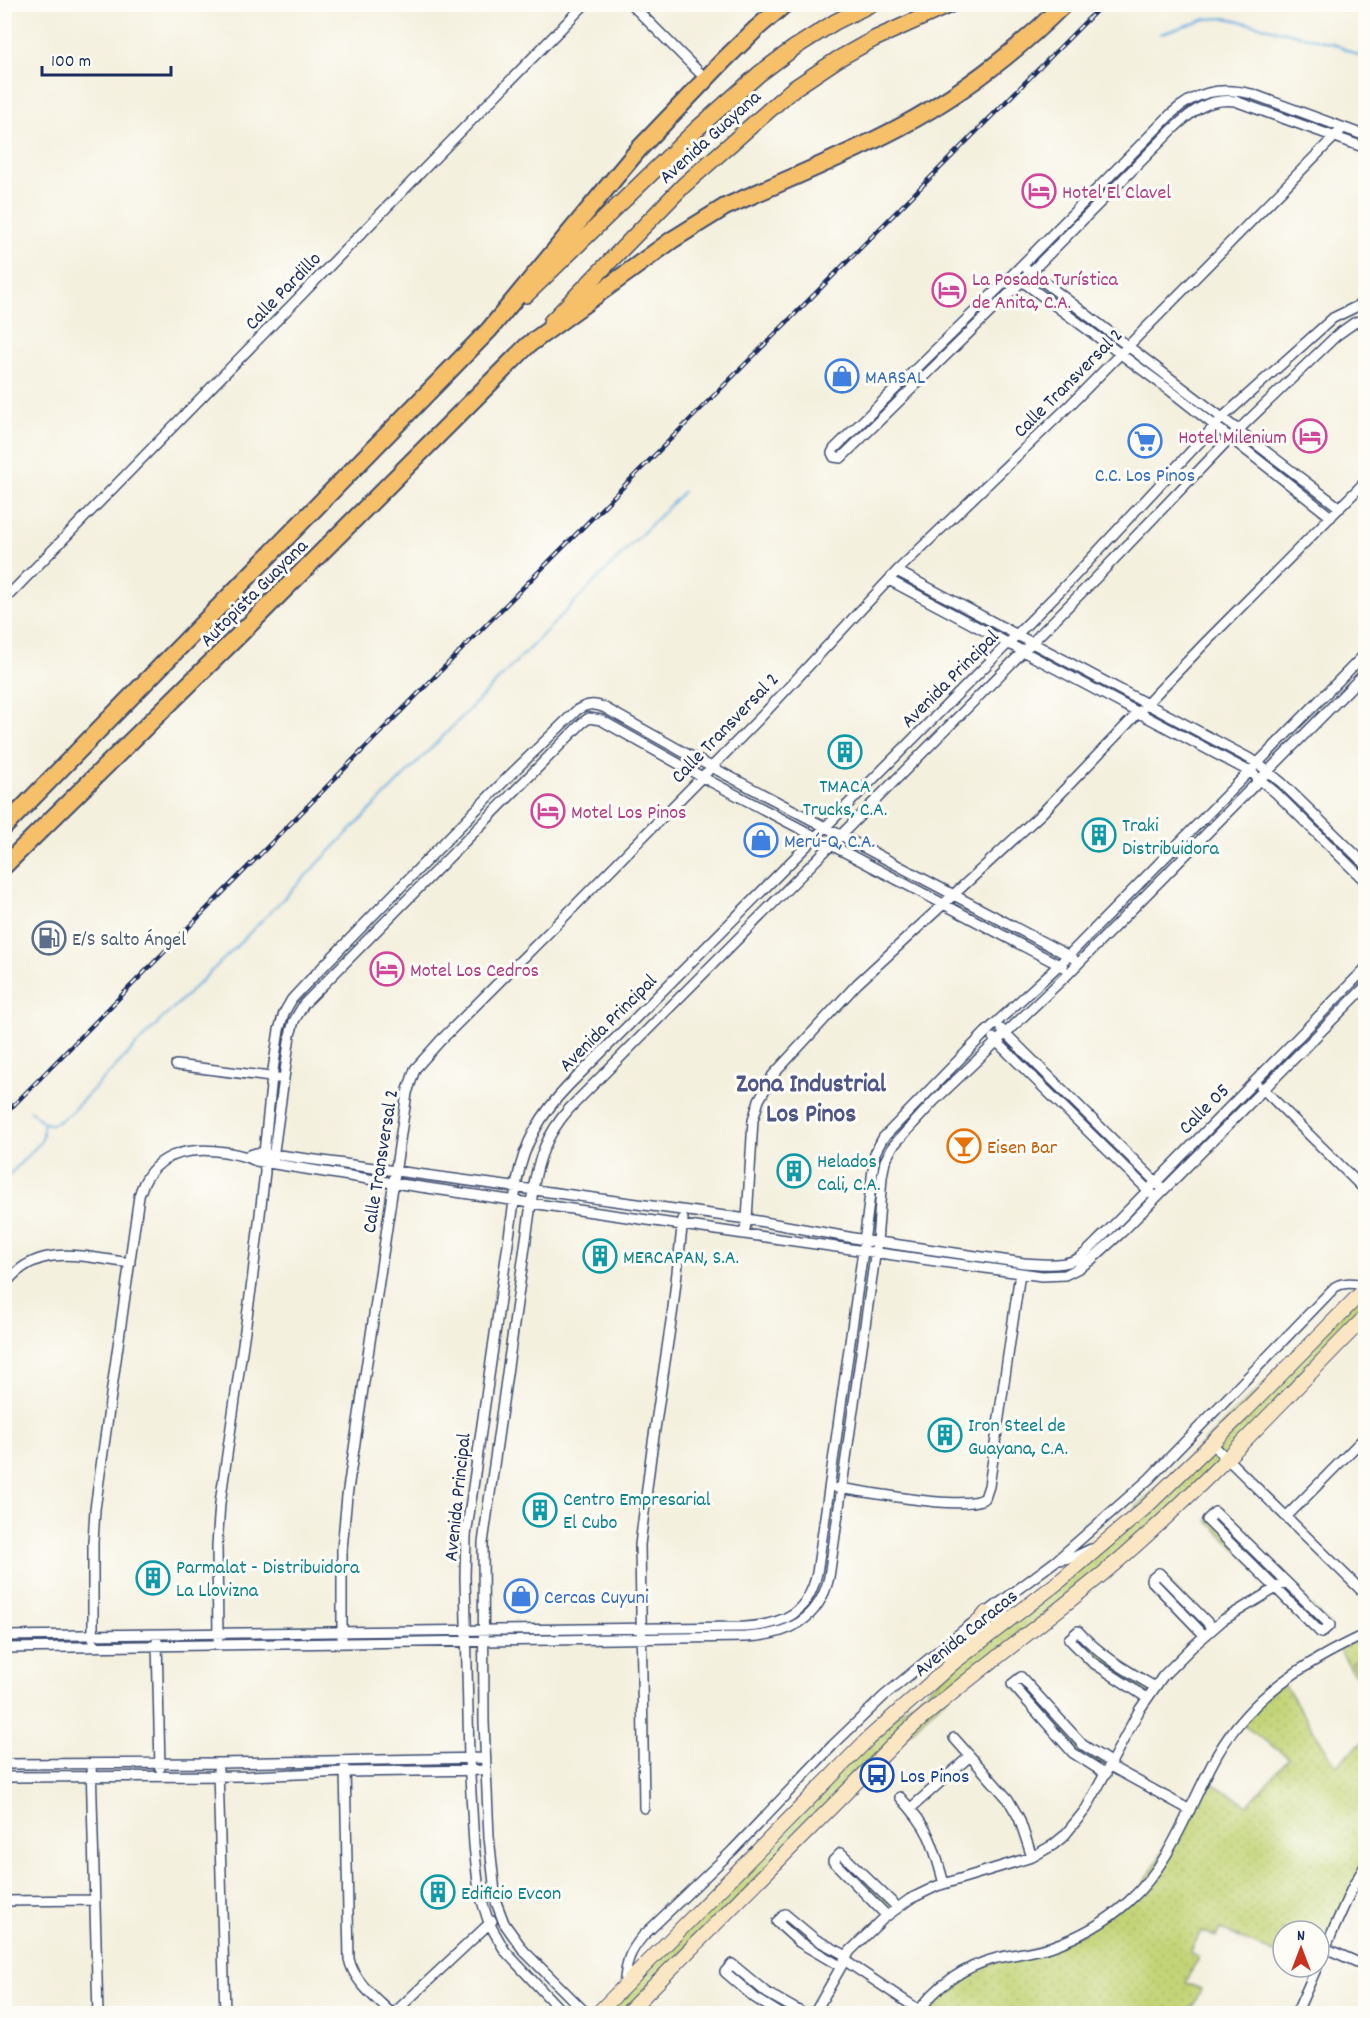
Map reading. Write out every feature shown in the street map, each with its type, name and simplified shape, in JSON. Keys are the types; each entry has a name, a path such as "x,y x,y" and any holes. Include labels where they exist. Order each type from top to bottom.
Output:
{"highway":[{"name":"Autopista Guayana","path":"4,827 489,330 638,150 757,28 785,4"},
{"name":"Autopista Guayana","path":"4,866 230,644 528,345 700,221 725,207 900,127 936,106 1012,52 1064,4"}],"main road":[{"name":"Avenida Guayana","path":"489,330 698,128 759,74 835,22 871,4"},
{"name":"Avenida Guayana","path":"528,345 684,185 793,89 838,59 874,39 952,4"}],"street":[{"name":"Calle Pardillo","path":"4,600 585,4"},
{"path":"631,4 706,79"},
{"path":"1365,136 1242,92 1216,90 1194,97 1179,106 1013,274 834,449 832,453 834,457 841,458 1198,107 1215,102 1235,101 1365,148"},
{"path":"1194,97 1198,107"},
{"name":"Calle Transversal 2","path":"342,1643 341,1567 344,1522 407,1093 412,1076 420,1062 702,777 897,570 1129,347 1343,128"},
{"path":"1141,144 1150,152"},
{"path":"1070,215 1080,223"},
{"path":"1021,265 1340,508"},
{"path":"1013,274 1121,354 1331,517"},
{"name":"Avenida Principal","path":"564,2013 510,1958 489,1923 477,1877 469,1759 465,1559 469,1513 516,1187 524,1154 537,1123 568,1086 1008,644 1222,417 1333,318 1365,302"},
{"name":"Avenida Principal","path":"587,2013 524,1951 501,1917 492,1876 485,1758 482,1552 491,1474 537,1164 550,1133 561,1118 1023,652 1238,429 1337,335 1365,318"},
{"path":"744,1234 747,1219 751,1136 759,1100 781,1066 858,984 1042,813 1365,481"},
{"path":"897,570 1258,763 1365,865"},
{"path":"889,580 1250,771 1365,882"},
{"path":"956,616 965,606"},
{"path":"4,1636 731,1627 775,1623 793,1614 804,1604 812,1591 817,1574 877,1147 887,1132 986,1032 1059,965 1365,653"},
{"path":"4,1648 732,1637 782,1632 799,1623 816,1607 829,1577 877,1242 882,1177 888,1154 910,1125 1071,971 1365,672"},
{"path":"267,1161 291,1028 308,998 589,718 592,704"},
{"path":"218,1646 217,1546 220,1503 252,1282 267,1161 272,1077 281,1021 297,992 577,710 584,705 592,704 605,708 711,767 1080,961"},
{"path":"589,718 601,720 702,777 1071,971"},
{"path":"541,744 552,753"},
{"path":"406,881 416,890"},
{"path":"341,948 350,956"},
{"name":"Calle 05","path":"943,1251 1024,1263 1061,1263 1077,1259 1156,1182 1365,968"},
{"name":"Calle 05","path":"1020,1273 1042,1276 1065,1275 1091,1260 1156,1198 1365,986"},
{"path":"297,992 308,998"},
{"path":"997,1024 1164,1189"},
{"path":"986,1032 1156,1198"},
{"path":"176,1065 283,1079"},
{"path":"1254,1081 1365,1191"},
{"path":"548,1109 561,1118"},
{"path":"537,1123 550,1133"},
{"path":"877,1147 888,1154"},
{"path":"93,1647 95,1509 138,1196 152,1170 170,1157 189,1151 209,1150 247,1156 256,1153 267,1161 393,1183 1020,1273 988,1492 985,1498 972,1503 960,1504 830,1488"},
{"path":"267,1161 395,1171 747,1219 943,1251 941,1262"},
{"path":"644,1808 639,1558 683,1211"},
{"path":"4,1286 26,1264 50,1256 76,1256 130,1263"},
{"path":"624,1986 628,1957 643,1936 732,1851 832,1745 884,1696 966,1628 1057,1560 1149,1479 1335,1287 1349,1283 1365,1286"},
{"name":"Avenida Caracas","path":"597,2013 869,1738 952,1664 1053,1587 1111,1539 1212,1444 1365,1286"},
{"name":"Avenida Caracas","path":"626,2013 904,1733 960,1685 1105,1572 1147,1535 1365,1316"},
{"path":"1286,1517 1365,1436"},
{"path":"1212,1444 1365,1594"},
{"path":"475,1472 491,1474"},
{"path":"1215,1512 1330,1625 1321,1633 1276,1588 1207,1520 1215,1512"},
{"path":"469,1513 486,1515"},
{"path":"1057,1560 1074,1557 1111,1539"},
{"path":"1204,1635 1151,1580 1159,1573 1213,1628"},
{"path":"814,2013 856,1944 898,1908 924,1891 1032,1857 1053,1845 1072,1827 1086,1809 1147,1698 1176,1663 1204,1635 1236,1611 1286,1582"},
{"path":"926,1688 986,1613"},
{"path":"731,1627 732,1637"},
{"path":"1147,1698 1092,1662 1069,1639 1077,1631 1110,1660 1155,1687"},
{"path":"156,1634 161,1776"},
{"path":"844,1961 799,1942 777,1922 785,1914 814,1939 918,2012 927,2000 943,1986 968,1969 998,1958 1035,1951 1090,1929 1118,1911 1152,1876 1175,1839 1226,1741 1256,1704 1306,1665 1365,1634"},
{"path":"1109,1767 1083,1745 1021,1677 1012,1684 1073,1753 1109,1767 1190,1810"},
{"path":"954,1738 999,1787 1014,1808 1032,1857"},
{"path":"910,1809 970,1756"},
{"path":"4,1764 485,1758"},
{"path":"345,1760 349,1959 360,1982 392,2013 489,1923 501,1917"},
{"path":"218,1763 225,2013"},
{"path":"91,1764 98,2013"},
{"path":"4,1777 249,1776 486,1770"},
{"path":"900,1797 930,1836 944,1884"},
{"path":"887,1916 832,1861 841,1853 898,1908"},
{"path":"1331,1935 1365,1864"},
{"path":"4,1900 94,1900"},
{"path":"1331,1951 1365,1966"},
{"path":"781,2013 748,1993 725,1972 732,1964 766,1993 804,2013"},
{"path":"1296,2013 1312,1979"}],"green space":[{"path":"1365,1287 1365,1316 1147,1535 952,1691 626,2013 596,2014 869,1738 1061,1580"},
{"path":"1215,1512 1330,1625 1321,1633 1207,1520"},
{"path":"1159,1573 1213,1628 1204,1635 1151,1580"},
{"path":"1078,1631 1155,1687 1147,1698 1101,1669 1069,1639"},
{"path":"1365,1634 1365,1691 1338,1648"},
{"path":"1365,1654 1365,1684 1352,1663"},
{"path":"1021,1677 1077,1739 1112,1763 1106,1774 1091,1766 1012,1684"},
{"path":"1282,1681 1336,1765 1365,1740 1365,1864 1331,1936 1331,1919 1271,1919 1271,1952 1220,1929 1216,1937 1201,1931 1190,1953 1198,1957 1186,1983 1201,1989 1190,2013 917,2014 962,1972 1076,1936 1141,1889 1205,1779 1248,1805 1289,1758 1240,1723"},
{"path":"841,1853 897,1908 888,1915 833,1861"},
{"path":"785,1914 847,1956 840,1966 777,1922"},
{"path":"732,1964 804,2013 780,2013 725,1972"}],"waterway":[{"path":"1160,34 1206,19 1226,18 1332,43 1366,59"},
{"path":"30,1110 45,1123 50,1124 54,1124 71,1112 683,492"},
{"path":"4,1180 40,1143 43,1136 43,1124"}],"railway":[{"path":"4,1115 469,642 1103,4"}],"place":[{"name":"Hotel El Clavel","path":"1039,191"},
{"name":"La Posada Turística de Anita, C.A.","path":"949,290"},
{"name":"MARSAL","path":"842,376"},
{"name":"Hotel Milenium","path":"1310,436"},
{"name":"C.C. Los Pinos","path":"1145,441"},
{"name":"TMACA Trucks, C.A.","path":"845,752"},
{"name":"Motel Los Pinos","path":"548,811"},
{"name":"Traki Distribuidora","path":"1099,835"},
{"name":"Merú-Q, C.A.","path":"761,840"},
{"name":"E/S Salto Ángel","path":"49,938"},
{"name":"Motel Los Cedros","path":"387,969"},
{"name":"Eisen Bar","path":"964,1146"},
{"name":"Helados Cali, C.A.","path":"794,1171"},
{"name":"MERCAPAN, S.A.","path":"600,1256"},
{"name":"Iron Steel de Guayana, C.A.","path":"945,1435"},
{"name":"Centro Empresarial El Cubo","path":"540,1510"},
{"name":"Parmalat - Distribuidora La Llovizna","path":"153,1578"},
{"name":"Cercas Cuyuni","path":"521,1596"},
{"name":"Los Pinos","path":"877,1775"},
{"name":"Edificio Evcon","path":"438,1892"}],"district":[{"name":"Zona Industrial Los Pinos","path":"811,1097"}]}
